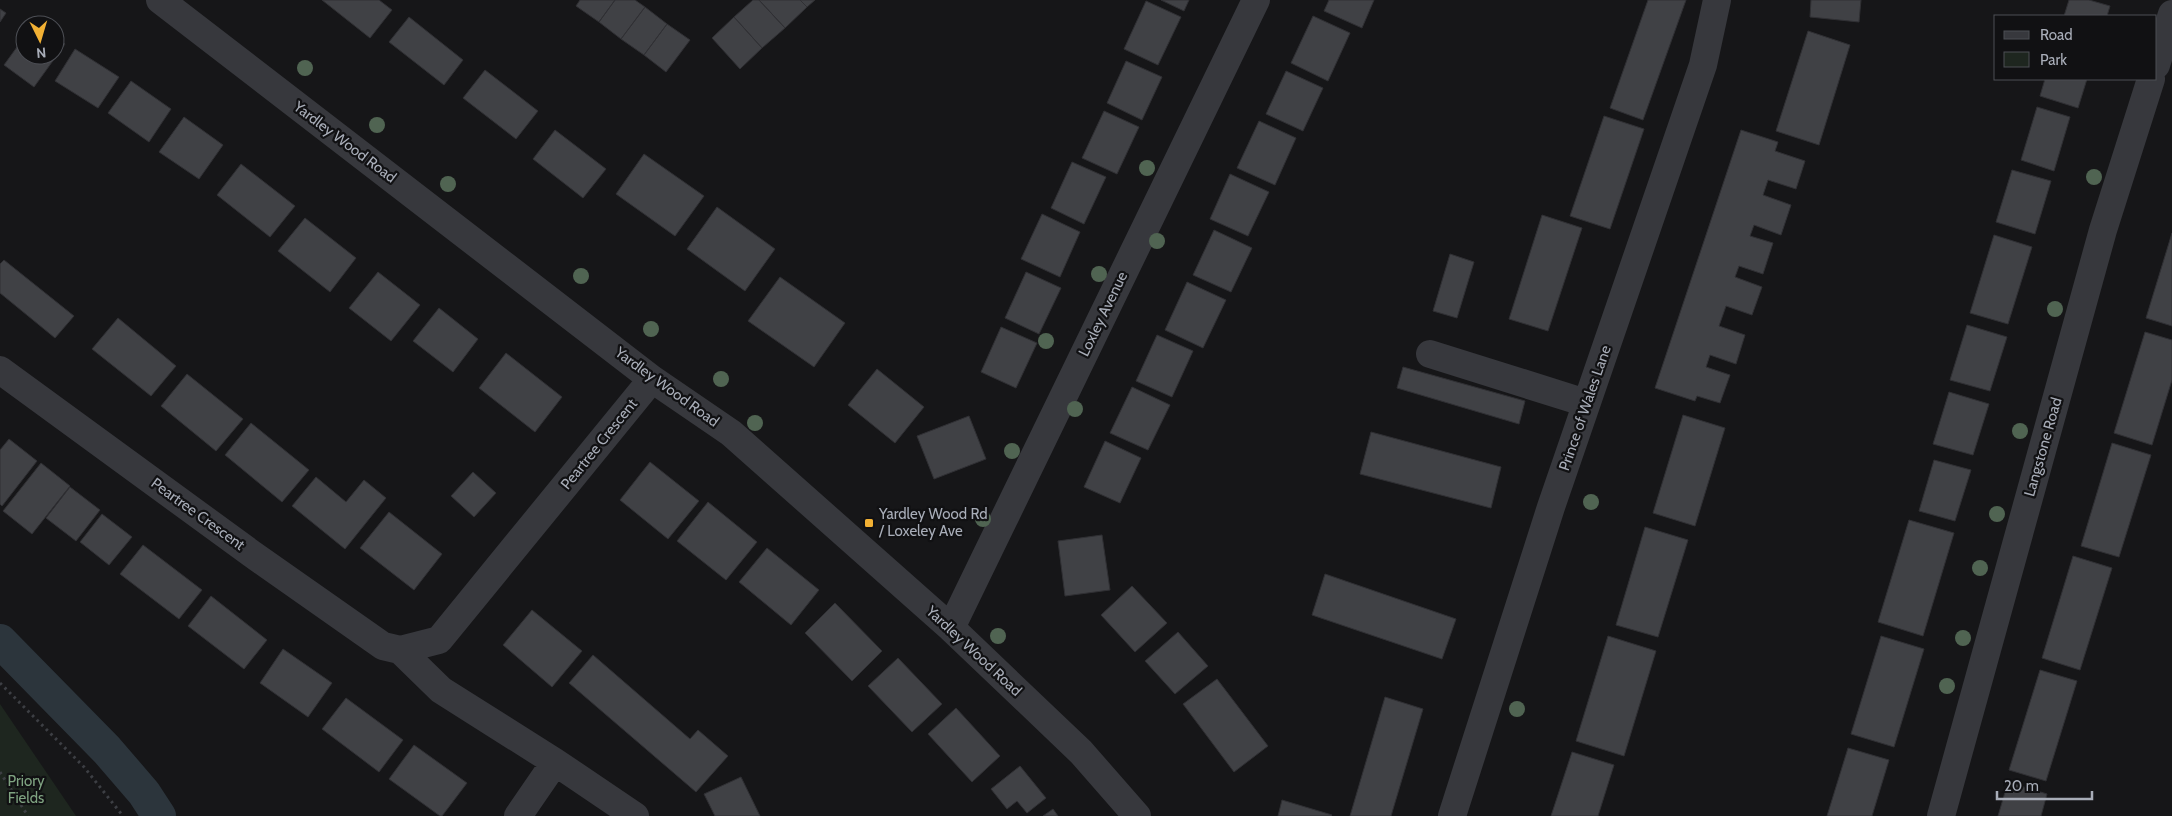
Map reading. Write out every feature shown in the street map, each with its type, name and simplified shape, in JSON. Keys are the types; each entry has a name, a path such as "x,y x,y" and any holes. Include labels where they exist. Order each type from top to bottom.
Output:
{"street":[{"name":"Yardley Wood Road","path":"160,0 652,379 731,433 951,628 1081,752 1137,816"},
{"name":"Loxley Avenue","path":"951,628 1256,0"},
{"name":"Prince of Wales Lane","path":"1452,816 1551,507 1703,65 1716,0"},
{"path":"2157,62 2172,14"},
{"name":"Langstone Road","path":"1941,816 2103,230 2152,80"},
{"path":"1430,354 1586,404"},
{"name":"Peartree Crescent","path":"0,370 252,554 383,646 400,650 438,640 652,379"},
{"name":"Peartree Crescent","path":"400,650 441,690 555,762 635,816"},
{"path":"518,816 555,762"}],"path":[{"path":"0,683 84,767 123,816"},
{"path":"0,772 28,816"}],"green space":[{"name":"Priory Fields","path":"0,704 76,816 0,816"}],"building":[{"path":"322,0 379,0 392,10 370,38"},
{"path":"580,0 615,0 599,22 576,6"},
{"path":"615,0 635,0 645,7 621,39 599,22"},
{"path":"753,0 759,0 785,28 762,48 734,17"},
{"path":"759,0 800,0 807,7 785,28"},
{"path":"800,0 815,0 807,7"},
{"path":"1161,0 1189,0 1184,11"},
{"path":"1329,0 1374,0 1362,28 1324,11"},
{"path":"1648,0 1686,0 1643,120 1610,108"},
{"path":"1811,0 1861,0 1859,22 1810,17"},
{"path":"2069,0 2089,0 2110,6 2107,15 2064,15"},
{"path":"1146,1 1181,17 1158,65 1124,49"},
{"path":"645,7 667,24 644,55 621,39"},
{"path":"0,9 6,13 0,22"},
{"path":"1313,16 1350,33 1328,81 1291,63"},
{"path":"409,17 463,60 444,85 389,42"},
{"path":"734,17 762,48 740,69 712,38"},
{"path":"667,24 690,40 666,72 644,55"},
{"path":"1808,31 1850,45 1819,145 1776,131"},
{"path":"75,49 119,77 98,108 55,81"},
{"path":"15,50 15,65 50,65 34,87 4,65"},
{"path":"1126,61 1162,77 1142,120 1107,103"},
{"path":"485,70 538,111 516,139 463,98"},
{"path":"1286,71 1323,88 1303,131 1266,114"},
{"path":"2045,80 2087,80 2078,108 2040,96"},
{"path":"131,81 171,109 149,142 108,113"},
{"path":"2037,107 2070,117 2054,171 2021,160"},
{"path":"1104,111 1139,127 1117,174 1082,158"},
{"path":"1604,116 1644,129 1610,229 1570,216"},
{"path":"184,117 223,145 199,179 159,152"},
{"path":"1259,121 1296,138 1275,185 1237,168"},
{"path":"555,130 606,169 583,198 533,159"},
{"path":"1741,130 1778,142 1775,151 1805,161 1796,189 1768,180 1763,195 1791,205 1781,235 1754,225 1750,236 1773,243 1763,274 1739,266 1735,277 1762,287 1752,315 1726,306 1719,326 1745,335 1736,364 1710,355 1706,367 1730,375 1720,403 1697,396 1695,401 1655,388"},
{"path":"644,154 704,196 675,236 616,194"},
{"path":"1072,162 1106,177 1084,224 1051,208"},
{"path":"241,164 295,206 270,237 217,195"},
{"path":"2012,170 2051,181 2035,234 1996,222"},
{"path":"1230,174 1269,192 1248,236 1210,219"},
{"path":"717,207 775,249 745,291 687,249"},
{"path":"1042,214 1080,232 1060,277 1021,259"},
{"path":"1542,215 1582,228 1548,331 1509,319"},
{"path":"305,218 356,258 330,292 278,251"},
{"path":"1214,230 1252,248 1231,292 1193,275"},
{"path":"2172,233 2172,326 2146,318"},
{"path":"1994,235 2032,247 2008,324 1970,313"},
{"path":"1450,254 1474,262 1457,318 1433,311"},
{"path":"4,260 74,316 55,338 0,293 0,264"},
{"path":"378,272 420,305 391,341 349,308"},
{"path":"1026,272 1061,288 1039,334 1005,318"},
{"path":"780,277 845,323 814,367 748,321"},
{"path":"1187,282 1226,300 1203,348 1165,330"},
{"path":"439,308 478,339 453,372 413,341"},
{"path":"118,318 176,366 151,396 92,349"},
{"path":"1967,325 2007,337 1990,391 1950,380"},
{"path":"1001,327 1037,343 1016,388 981,372"},
{"path":"2145,332 2172,340 2172,380 2152,445 2114,433"},
{"path":"1157,335 1193,351 1172,397 1136,381"},
{"path":"506,353 562,397 535,432 479,388"},
{"path":"1403,367 1525,401 1519,424 1397,388"},
{"path":"877,369 924,407 895,443 848,405"},
{"path":"187,374 243,419 216,451 161,406"},
{"path":"1132,387 1170,405 1148,450 1110,433"},
{"path":"1949,392 1989,404 1973,455 1933,444"},
{"path":"1683,415 1725,428 1695,526 1653,513"},
{"path":"969,416 986,459 934,479 917,436"},
{"path":"251,423 309,470 282,502 225,455"},
{"path":"1371,432 1501,467 1491,508 1360,474"},
{"path":"9,439 37,461 2,506 0,504 0,450"},
{"path":"1105,441 1141,458 1120,503 1084,487"},
{"path":"2112,443 2151,455 2119,557 2081,546"},
{"path":"1934,460 1971,470 1955,521 1919,511"},
{"path":"650,462 699,501 668,539 620,500"},
{"path":"41,463 70,486 32,534 3,511"},
{"path":"473,472 496,493 474,517 451,496"},
{"path":"316,477 346,502 364,480 386,498 345,549 292,506"},
{"path":"70,487 100,510 76,541 46,518"},
{"path":"708,502 757,542 726,580 677,541"},
{"path":"389,512 442,554 414,590 360,548"},
{"path":"102,514 132,537 109,565 80,542"},
{"path":"1909,520 1954,533 1923,636 1878,622"},
{"path":"1645,527 1688,540 1658,637 1616,625"},
{"path":"1102,535 1110,590 1065,596 1058,541"},
{"path":"143,545 202,590 179,619 120,574"},
{"path":"767,548 819,590 791,625 739,582"},
{"path":"2073,556 2112,568 2080,670 2042,658"},
{"path":"1325,574 1456,619 1442,659 1312,615"},
{"path":"1132,586 1167,623 1135,652 1101,615"},
{"path":"211,596 267,640 244,669 188,626"},
{"path":"835,603 882,651 852,681 805,633"},
{"path":"532,610 582,651 552,687 503,645"},
{"path":"1178,632 1208,666 1175,694 1145,661"},
{"path":"1608,636 1656,651 1624,756 1576,741"},
{"path":"1881,636 1924,649 1894,747 1851,734"},
{"path":"283,649 332,683 308,717 260,683"},
{"path":"593,655 690,739 698,730 728,756 696,792 569,683"},
{"path":"898,658 942,704 912,732 868,686"},
{"path":"2040,670 2077,681 2046,781 2009,770"},
{"path":"1217,679 1268,746 1234,772 1183,704"},
{"path":"1385,697 1423,709 1391,816 1350,816"},
{"path":"346,698 403,740 379,772 322,729"},
{"path":"956,708 1000,756 972,782 928,734"},
{"path":"414,745 467,783 442,816 389,779"},
{"path":"1848,748 1889,760 1872,816 1827,816"},
{"path":"1572,752 1614,765 1598,816 1551,816"},
{"path":"1020,766 1046,798 1027,813 1017,801 1007,809 991,789"},
{"path":"741,777 760,816 715,816 704,794"},
{"path":"2008,782 2047,794 2041,816 1998,816"},
{"path":"1282,800 1332,815 1278,816"},
{"path":"1053,809 1058,816 1043,816"}],"waterway":[{"path":"0,641 107,750 144,793 159,816"}],"place":[{"name":"Yardley Wood Rd / Loxeley Ave","path":"869,523"}]}
